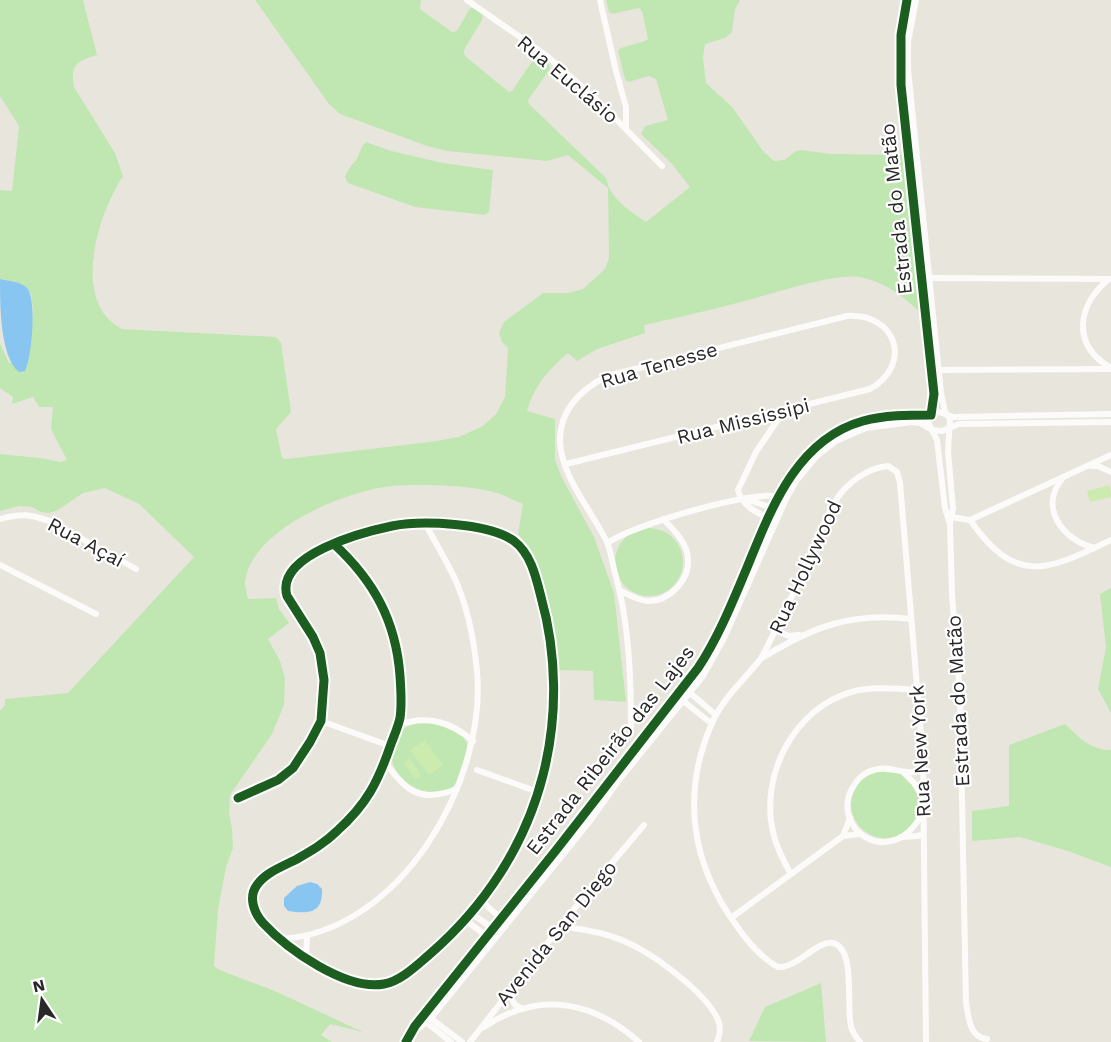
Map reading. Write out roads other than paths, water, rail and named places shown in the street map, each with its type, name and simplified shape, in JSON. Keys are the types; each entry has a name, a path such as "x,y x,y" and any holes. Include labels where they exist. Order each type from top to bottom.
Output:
{"street":[{"name":"Rua Euclásio","path":"467,0 547,56 596,99 662,166"},
{"path":"600,0 626,106 626,128"},
{"name":"Estrada do Matão","path":"907,0 901,35 901,85 934,400 928,422 936,434 939,447 950,520 952,596 960,694 966,1003 972,1031 978,1037 987,1039"},
{"name":"Estrada do Matão","path":"916,0 908,42 908,69 945,412"},
{"path":"922,278 1110,279"},
{"path":"1110,279 1094,294 1087,305 1083,324 1087,344 1095,355 1111,368"},
{"name":"Rua Tenesse","path":"631,727 630,672 621,591 608,543 577,490 561,451 560,437 569,407 580,393 606,376 847,316 861,315 874,318 892,338 895,347"},
{"name":"Rua Mississipi","path":"566,464 870,389 879,384 891,369 895,347"},
{"path":"931,370 1111,368"},
{"path":"776,520 748,506 738,490 740,481 756,452 783,411"},
{"path":"931,415 939,412 945,412 954,417 1111,414"},
{"path":"945,412 950,419 948,452 950,520 970,520 1111,455"},
{"name":"Estrada Ribeirão das Lajes","path":"407,1039 704,660 772,507 801,463 816,447 837,432 861,422 889,416 931,415"},
{"path":"932,430 942,431 959,424 975,423 1111,422"},
{"name":"Estrada Ribeirão das Lajes","path":"407,1039 429,1021 690,693 724,638 786,499 796,481 816,457 836,441 866,428 920,423 932,430"},
{"name":"Rua New York","path":"888,466 897,472 900,483 919,690 925,808 926,1042"},
{"name":"Rua Hollywood","path":"860,1042 851,1027 847,959 840,946 833,943 825,944 791,965 778,967 762,956 731,918 708,877 700,856 694,824 693,801 696,773 703,747 716,715 736,687 761,659 805,568 822,525 842,490 867,472 888,466"},
{"path":"1087,466 1098,466 1111,472"},
{"path":"1064,476 1055,491 1056,519 1060,527 1074,540 1095,548"},
{"path":"608,543 621,533 663,519 763,494 779,495 786,499"},
{"path":"744,499 780,511"},
{"name":"Rua Açaí","path":"0,519 19,514 41,518 136,569"},
{"path":"621,591 642,600 656,600 667,596 683,579 688,558 685,547 663,519"},
{"path":"970,520 985,542 1005,559 1020,565 1057,564 1111,540"},
{"path":"281,939 307,936 323,930 354,915 387,890 413,865 426,848 450,806 461,778 473,741 478,691 471,625 455,579 425,523"},
{"path":"238,798 278,780 292,768 321,721 324,680 320,653 313,637 287,596 285,589 288,576 297,566 334,544 383,528 425,523 458,526 502,535 514,541 528,558 536,578 547,622 554,698 547,758 538,792 516,847 503,871 481,901 465,920 414,968 385,984 373,985 346,978 306,958 263,923 254,906 253,894 259,882 272,872 318,847 352,817 367,798 386,763 400,716 399,662 392,628 364,574 334,544"},
{"path":"0,565 96,614"},
{"name":"Rua Hollywood","path":"761,659 803,634 844,621 886,616 911,619"},
{"path":"776,630 789,636 803,634"},
{"path":"684,688 716,715"},
{"path":"790,873 774,836 770,815 770,795 781,755 792,736 816,711 829,702 855,691 884,688 919,690"},
{"path":"678,696 712,724"},
{"path":"398,725 415,720 435,720 456,728 473,741"},
{"path":"321,721 390,746"},
{"path":"468,756 477,770 538,792"},
{"path":"923,759 921,767 915,772 889,768 877,768 867,772 857,780 848,801 850,818 860,834 873,841 881,842 896,841 917,822 925,808"},
{"path":"386,763 408,788 424,795 440,796 457,789"},
{"path":"461,778 477,770"},
{"path":"901,771 914,783 924,800"},
{"path":"440,796 450,806"},
{"path":"843,836 850,818"},
{"name":"Avenida San Diego","path":"470,1042 644,825"},
{"path":"901,837 924,833"},
{"path":"731,918 843,836 860,834"},
{"path":"481,901 503,915 512,917"},
{"path":"471,913 499,933"},
{"path":"465,920 493,941"},
{"path":"562,926 606,934 624,941 666,965 682,977 714,1012 720,1030 717,1042"},
{"path":"306,958 307,936"},
{"path":"508,992 515,1005 522,1008"},
{"path":"476,1033 495,1020 522,1008 555,1004 578,1007 612,1021 639,1042"},
{"path":"425,1014 429,1021 451,1042"},
{"path":"429,1021 462,1042"}],"water":[{"path":"0,279 21,284 30,294 33,315 30,354 25,371 19,372 8,355 2,330"},
{"path":"310,882 322,889 322,897 317,908 308,912 288,911 284,906 284,898 297,886"}]}
